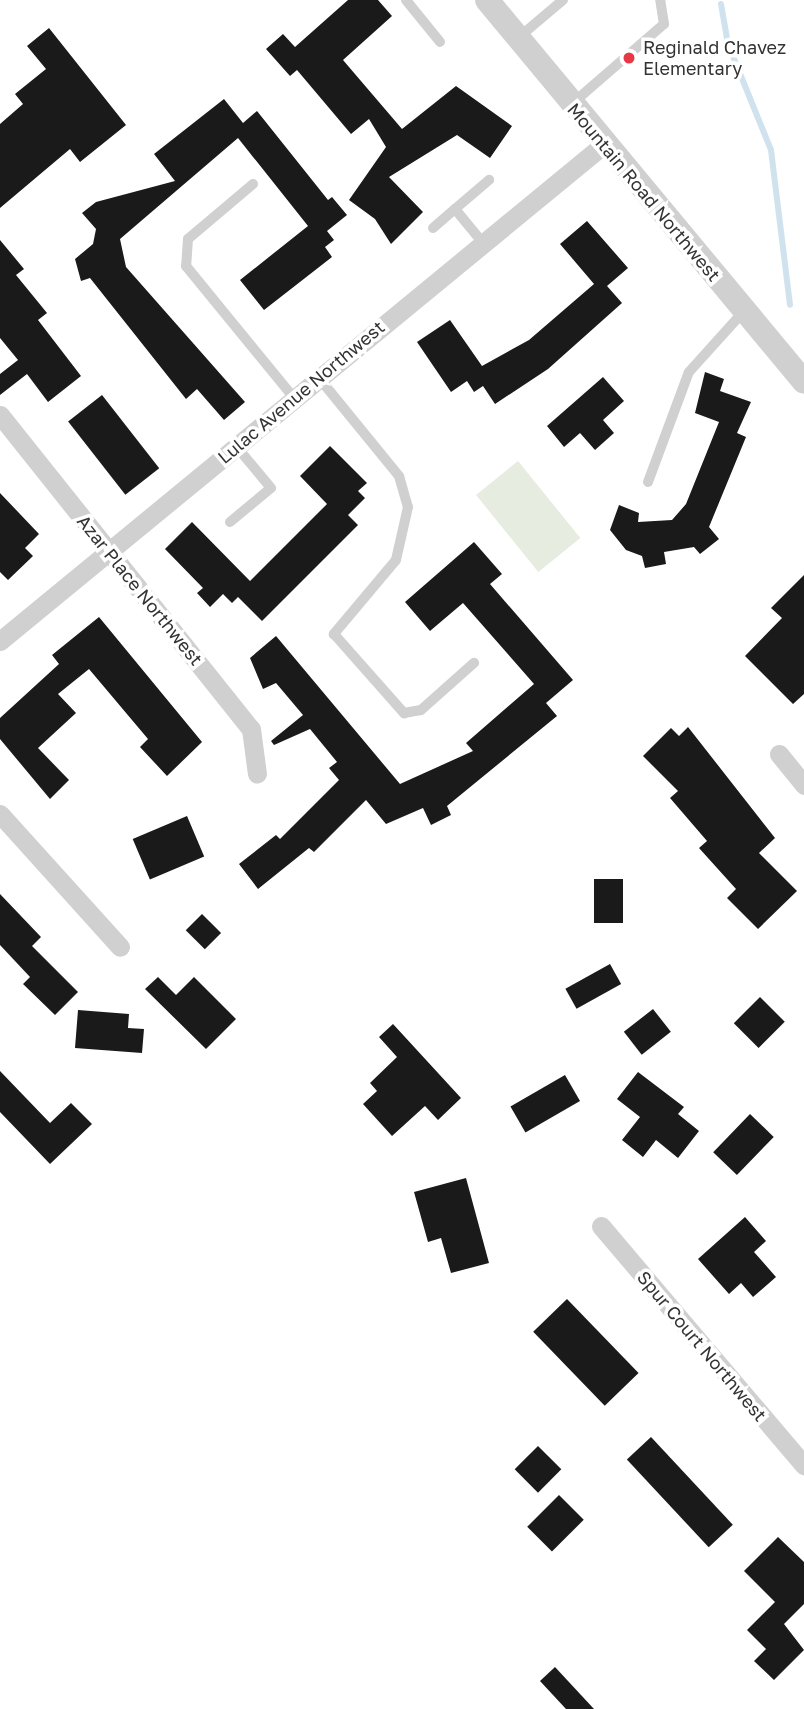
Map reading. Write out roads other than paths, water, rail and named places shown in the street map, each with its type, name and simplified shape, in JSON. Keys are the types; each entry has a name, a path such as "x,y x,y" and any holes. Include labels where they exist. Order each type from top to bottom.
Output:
{"street":[{"name":"Mountain Road Northwest","path":"487,0 603,145 804,382"},
{"name":"Lulac Avenue Northwest","path":"0,641 603,145"},
{"name":"Azar Place Northwest","path":"0,415 251,729 257,774"},
{"path":"779,754 801,775"},
{"path":"0,814 120,947"},
{"name":"Spur Court Northwest","path":"601,1226 804,1465"}],"lane":[{"path":"407,0 440,42"},
{"path":"518,38 563,0"},
{"path":"571,104 664,24 660,0"},
{"path":"433,228 489,180"},
{"path":"253,184 188,239 186,266 293,398"},
{"path":"455,209 483,243"},
{"path":"649,482 689,372 743,312"},
{"path":"318,377 398,476 408,507 396,560 334,634 404,713 421,710 474,663"},
{"path":"230,522 271,488 236,446"}],"waterway":[{"path":"721,4 728,44 771,150 790,305"}],"place":[{"name":"Reginald Chavez Elementary","path":"629,58"}]}
